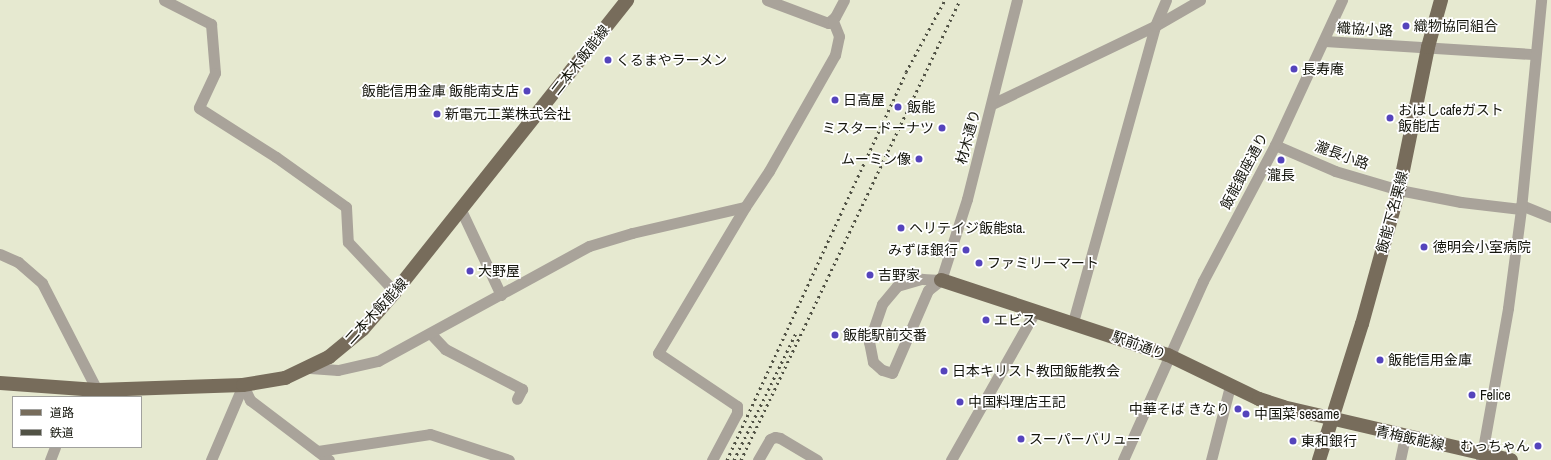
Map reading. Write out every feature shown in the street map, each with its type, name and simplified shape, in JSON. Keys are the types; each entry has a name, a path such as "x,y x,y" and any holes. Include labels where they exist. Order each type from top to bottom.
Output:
{"main road":[{"name":"二本木飯能線","path":"0,383 79,393 96,390 243,385 285,378 310,368 344,346 395,292 627,0"},
{"name":"飯能下名栗線","path":"1319,460 1332,421 1399,190 1428,47 1441,0"},
{"name":"駅前通り","path":"941,280 1073,322 1168,355 1230,386 1277,405 1332,421"},
{"name":"青梅飯能線","path":"1332,421 1405,437 1482,457 1511,460"}],"street":[{"path":"164,0 211,24 215,73 199,108 276,157 346,207 348,242 395,292"},
{"path":"768,0 822,22 832,21"},
{"path":"832,21 844,0"},
{"name":"材木通り","path":"941,280 967,199 1017,0"},
{"path":"1073,322 1155,26 1166,0"},
{"path":"992,104 1155,26 1200,0"},
{"name":"飯能銀座通り","path":"1123,460 1168,355 1203,280 1275,145 1325,41 1342,0"},
{"path":"1482,457 1508,308 1521,207 1534,54 1541,0"},
{"path":"713,460 737,414 737,406 658,353 744,207 768,171 835,55 840,36 832,21"},
{"name":"織協小路","path":"1325,41 1534,54"},
{"name":"瀧長小路","path":"1275,145 1335,170 1399,190 1461,202 1521,207 1551,216"},
{"path":"310,368 338,370 378,361 431,334 589,246 632,233 744,207"},
{"path":"461,210 501,295"},
{"path":"0,254 18,262 42,282 96,390"},
{"path":"922,279 941,280 928,290 892,373 877,367 869,353 869,342 875,321 885,298 904,283 922,279"},
{"path":"951,460 1036,310"},
{"path":"431,334 445,349 522,389 517,399"},
{"path":"243,385 250,400 329,460"},
{"path":"211,460 243,385"},
{"path":"1211,460 1230,386"},
{"path":"318,451 430,434 509,460"},
{"path":"758,460 770,439 774,437 780,438 817,460"},
{"path":"1400,460 1405,437"},
{"path":"50,460 55,448"}],"railway":[{"path":"727,460 906,72 945,0"},
{"path":"741,460 960,0"},
{"path":"734,460 796,333"}],"place":[{"name":"織物協同組合","path":"1406,26"},
{"name":"くるまやラーメン","path":"608,60"},
{"name":"長寿庵","path":"1294,69"},
{"name":"飯能信用金庫 飯能南支店","path":"527,91"},
{"name":"日高屋","path":"835,100"},
{"name":"飯能","path":"898,107"},
{"name":"新電元工業株式会社","path":"437,114"},
{"name":"おはしcafeガスト 飯能店","path":"1390,118"},
{"name":"ミスタードーナツ","path":"942,128"},
{"name":"ムーミン像","path":"919,159"},
{"name":"瀧長","path":"1281,160"},
{"name":"ヘリテイジ飯能sta.","path":"901,228"},
{"name":"徳明会小室病院","path":"1424,247"},
{"name":"みずほ銀行","path":"966,250"},
{"name":"ファミリーマート","path":"979,263"},
{"name":"大野屋","path":"470,271"},
{"name":"吉野家","path":"870,275"},
{"name":"エビス","path":"986,320"},
{"name":"飯能駅前交番","path":"835,335"},
{"name":"飯能信用金庫","path":"1380,360"},
{"name":"日本キリスト教団飯能教会","path":"944,371"},
{"name":"Felice","path":"1472,395"},
{"name":"中国料理店王記","path":"960,402"},
{"name":"中華そば きなり","path":"1238,409"},
{"name":"中国菜 sesame","path":"1246,414"},
{"name":"スーパーバリュー","path":"1021,439"},
{"name":"東和銀行","path":"1293,441"},
{"name":"むっちゃん","path":"1538,446"}]}
